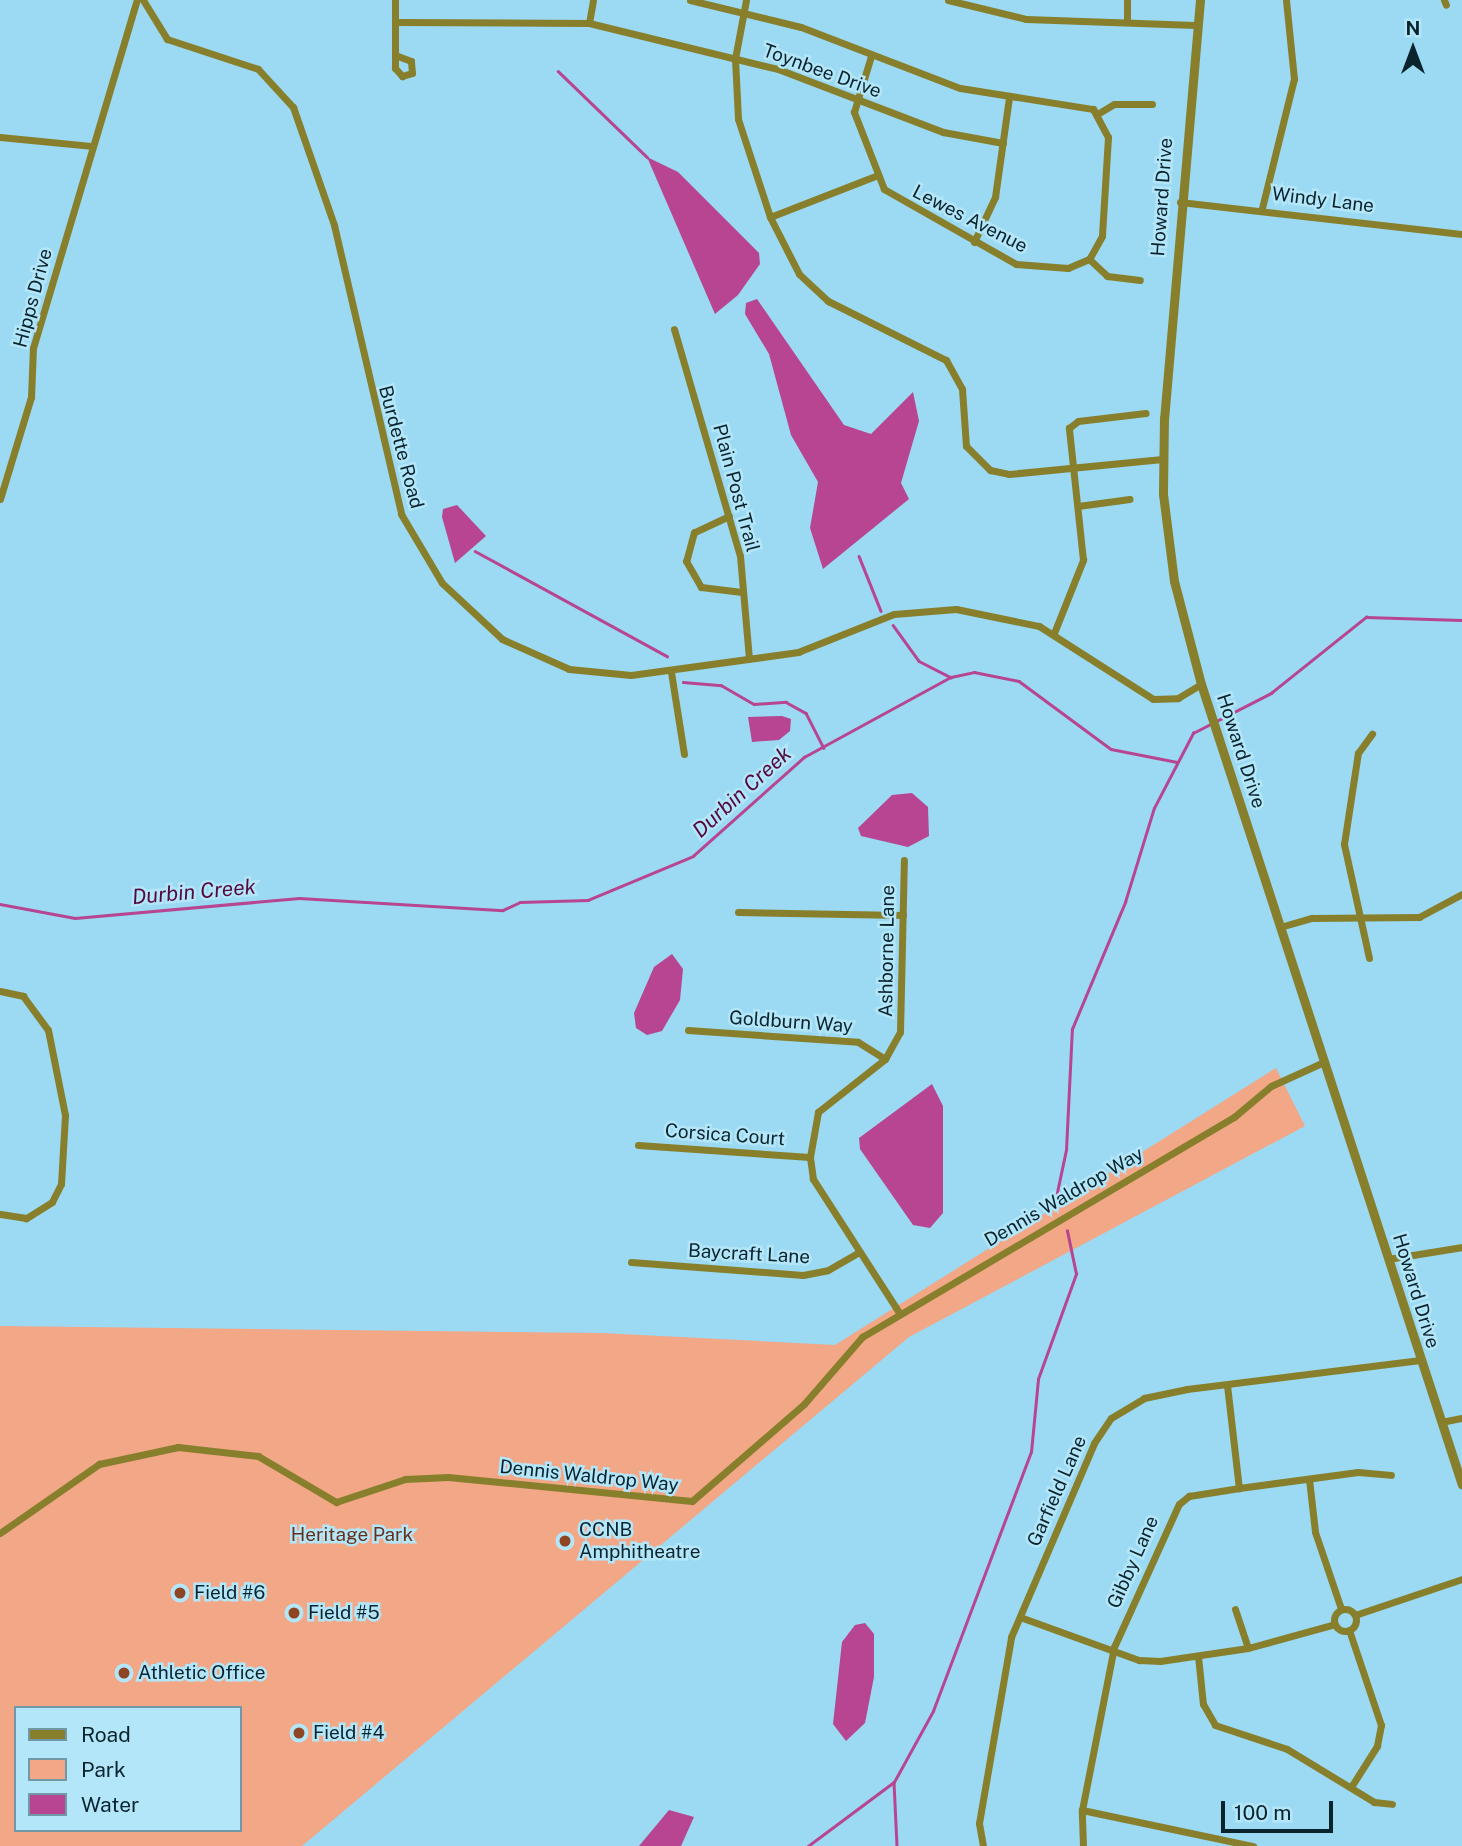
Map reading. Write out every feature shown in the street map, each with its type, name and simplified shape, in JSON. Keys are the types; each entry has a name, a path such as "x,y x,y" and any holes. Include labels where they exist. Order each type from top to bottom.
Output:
{"street":[{"name":"Hipps Drive","path":"0,499 31,397 33,348 91,146 137,0"},
{"name":"Burdette Road","path":"144,0 167,38 258,69 293,107 334,225 394,492 409,532 442,583 485,628 549,662 600,675 671,672 814,648 894,614 926,608 1010,617 1054,633 1153,699 1178,698 1201,684"},
{"path":"395,0 396,55"},
{"path":"589,23 593,0"},
{"path":"690,0 801,27 872,56 1009,98 1071,101 1099,113 1108,137 1102,236 1089,259 1107,276 1140,280"},
{"path":"746,0 735,59 743,144 769,217 789,262 815,291 946,360 962,388 966,446 980,464 1009,474 1162,459"},
{"path":"948,0 1026,19 1195,25"},
{"path":"1127,0 1127,21"},
{"name":"Howard Drive","path":"1200,0 1195,25 1179,202 1162,459 1174,581 1201,684 1462,1485"},
{"path":"1262,208 1294,79 1286,0"},
{"name":"Toynbee Drive","path":"395,22 589,23 735,59 943,132 1003,143"},
{"name":"Lewes Avenue","path":"872,56 855,99 858,131 875,176 895,198 974,242 1029,267 1068,268 1089,259"},
{"path":"974,242 996,197 1009,98"},
{"path":"1099,113 1114,104 1152,104"},
{"path":"0,137 91,146"},
{"path":"769,217 875,176"},
{"name":"Windy Lane","path":"1179,202 1262,208 1462,234"},
{"name":"Plain Post Trail","path":"674,329 729,516 742,592 749,659"},
{"path":"1054,633 1081,577 1072,423 1146,413"},
{"path":"1078,506 1129,499"},
{"path":"729,516 694,532 686,561 701,587 742,592"},
{"path":"671,672 684,754"},
{"path":"1369,958 1344,844 1358,753 1372,734"},
{"name":"Ashborne Lane","path":"900,1314 813,1179 810,1157 811,1131 823,1106 885,1059 900,1032 904,860"},
{"path":"1280,927 1358,916 1419,917 1462,894"},
{"path":"738,912 903,915"},
{"path":"0,991 23,996 48,1030 65,1115 61,1184 52,1202 26,1218 0,1214"},
{"name":"Goldburn Way","path":"688,1030 858,1042 885,1059"},
{"name":"Dennis Waldrop Way","path":"0,1533 99,1464 178,1447 258,1456 336,1502 405,1479 448,1477 683,1503 785,1423 850,1346 1234,1117 1271,1086 1324,1062"},
{"name":"Corsica Court","path":"638,1145 810,1157"},
{"path":"1388,1259 1462,1247"},
{"name":"Baycraft Lane","path":"631,1262 803,1275 859,1252"},
{"name":"Garfield Lane","path":"983,1846 979,1823 998,1697 1020,1616 1094,1443 1111,1418 1144,1398 1420,1360"},
{"path":"1227,1385 1239,1488"},
{"path":"1441,1422 1462,1418"},
{"name":"Gibby Lane","path":"1083,1846 1082,1810 1113,1651 1168,1518 1189,1496 1309,1479 1391,1475"},
{"path":"1309,1479 1315,1532 1341,1609 1335,1624"},
{"path":"1341,1609 1355,1615 1462,1579"},
{"path":"1235,1609 1248,1648"},
{"path":"1352,1787 1377,1746 1381,1725 1349,1630 1355,1615"},
{"path":"1020,1616 1139,1660 1198,1656 1248,1648 1335,1624 1349,1630"},
{"path":"1198,1656 1203,1704 1215,1726 1287,1749 1352,1787 1392,1804"},
{"path":"1082,1810 1253,1846"}],"green space":[{"name":"Heritage Park","path":"1276,1068 1305,1126 909,1337 302,1846 0,1846 0,1326 602,1333 835,1345"}],"water":[{"path":"647,157 678,172 759,253 760,264 738,295 715,314"},
{"path":"757,299 844,425 871,434 913,392 919,421 901,483 909,499 823,569 810,528 818,482 791,435 769,354 745,314 746,303"},
{"path":"457,505 486,536 455,563 442,517 443,509"},
{"path":"782,716 791,719 790,731 779,740 752,742 748,717"},
{"path":"912,793 928,807 929,836 908,847 861,836 858,828 892,795"},
{"path":"672,954 683,969 680,1000 662,1031 647,1035 636,1028 634,1013 654,967"},
{"path":"932,1084 943,1106 943,1213 930,1228 913,1225 860,1149 859,1138"},
{"path":"865,1623 874,1634 874,1677 865,1723 846,1741 833,1724 842,1642 855,1625"},
{"path":"669,1810 694,1817 681,1846 639,1846"}],"waterway":[{"path":"558,71 647,157"},
{"path":"475,551 667,656"},
{"path":"859,556 881,611"},
{"path":"1055,1202 1066,1150 1072,1029 1125,902 1154,808 1193,733 1271,693 1366,617 1462,620"},
{"path":"893,625 919,661 951,677"},
{"name":"Durbin Creek","path":"0,904 75,918 299,898 503,910 520,902 588,900 693,856 804,757 951,677 974,672 1019,681 1111,749 1177,762"},
{"path":"683,682 721,685 754,704 786,702 806,713 824,748"},
{"path":"808,1846 894,1782 933,1711 1031,1452 1038,1379 1076,1274 1067,1231"},
{"path":"894,1782 897,1846"}],"place":[{"name":"CCNB Amphitheatre","path":"565,1541"},
{"name":"Field #6","path":"180,1593"},
{"name":"Field #5","path":"294,1613"},
{"name":"Athletic Office","path":"124,1673"},
{"name":"Field #4","path":"299,1733"}]}
